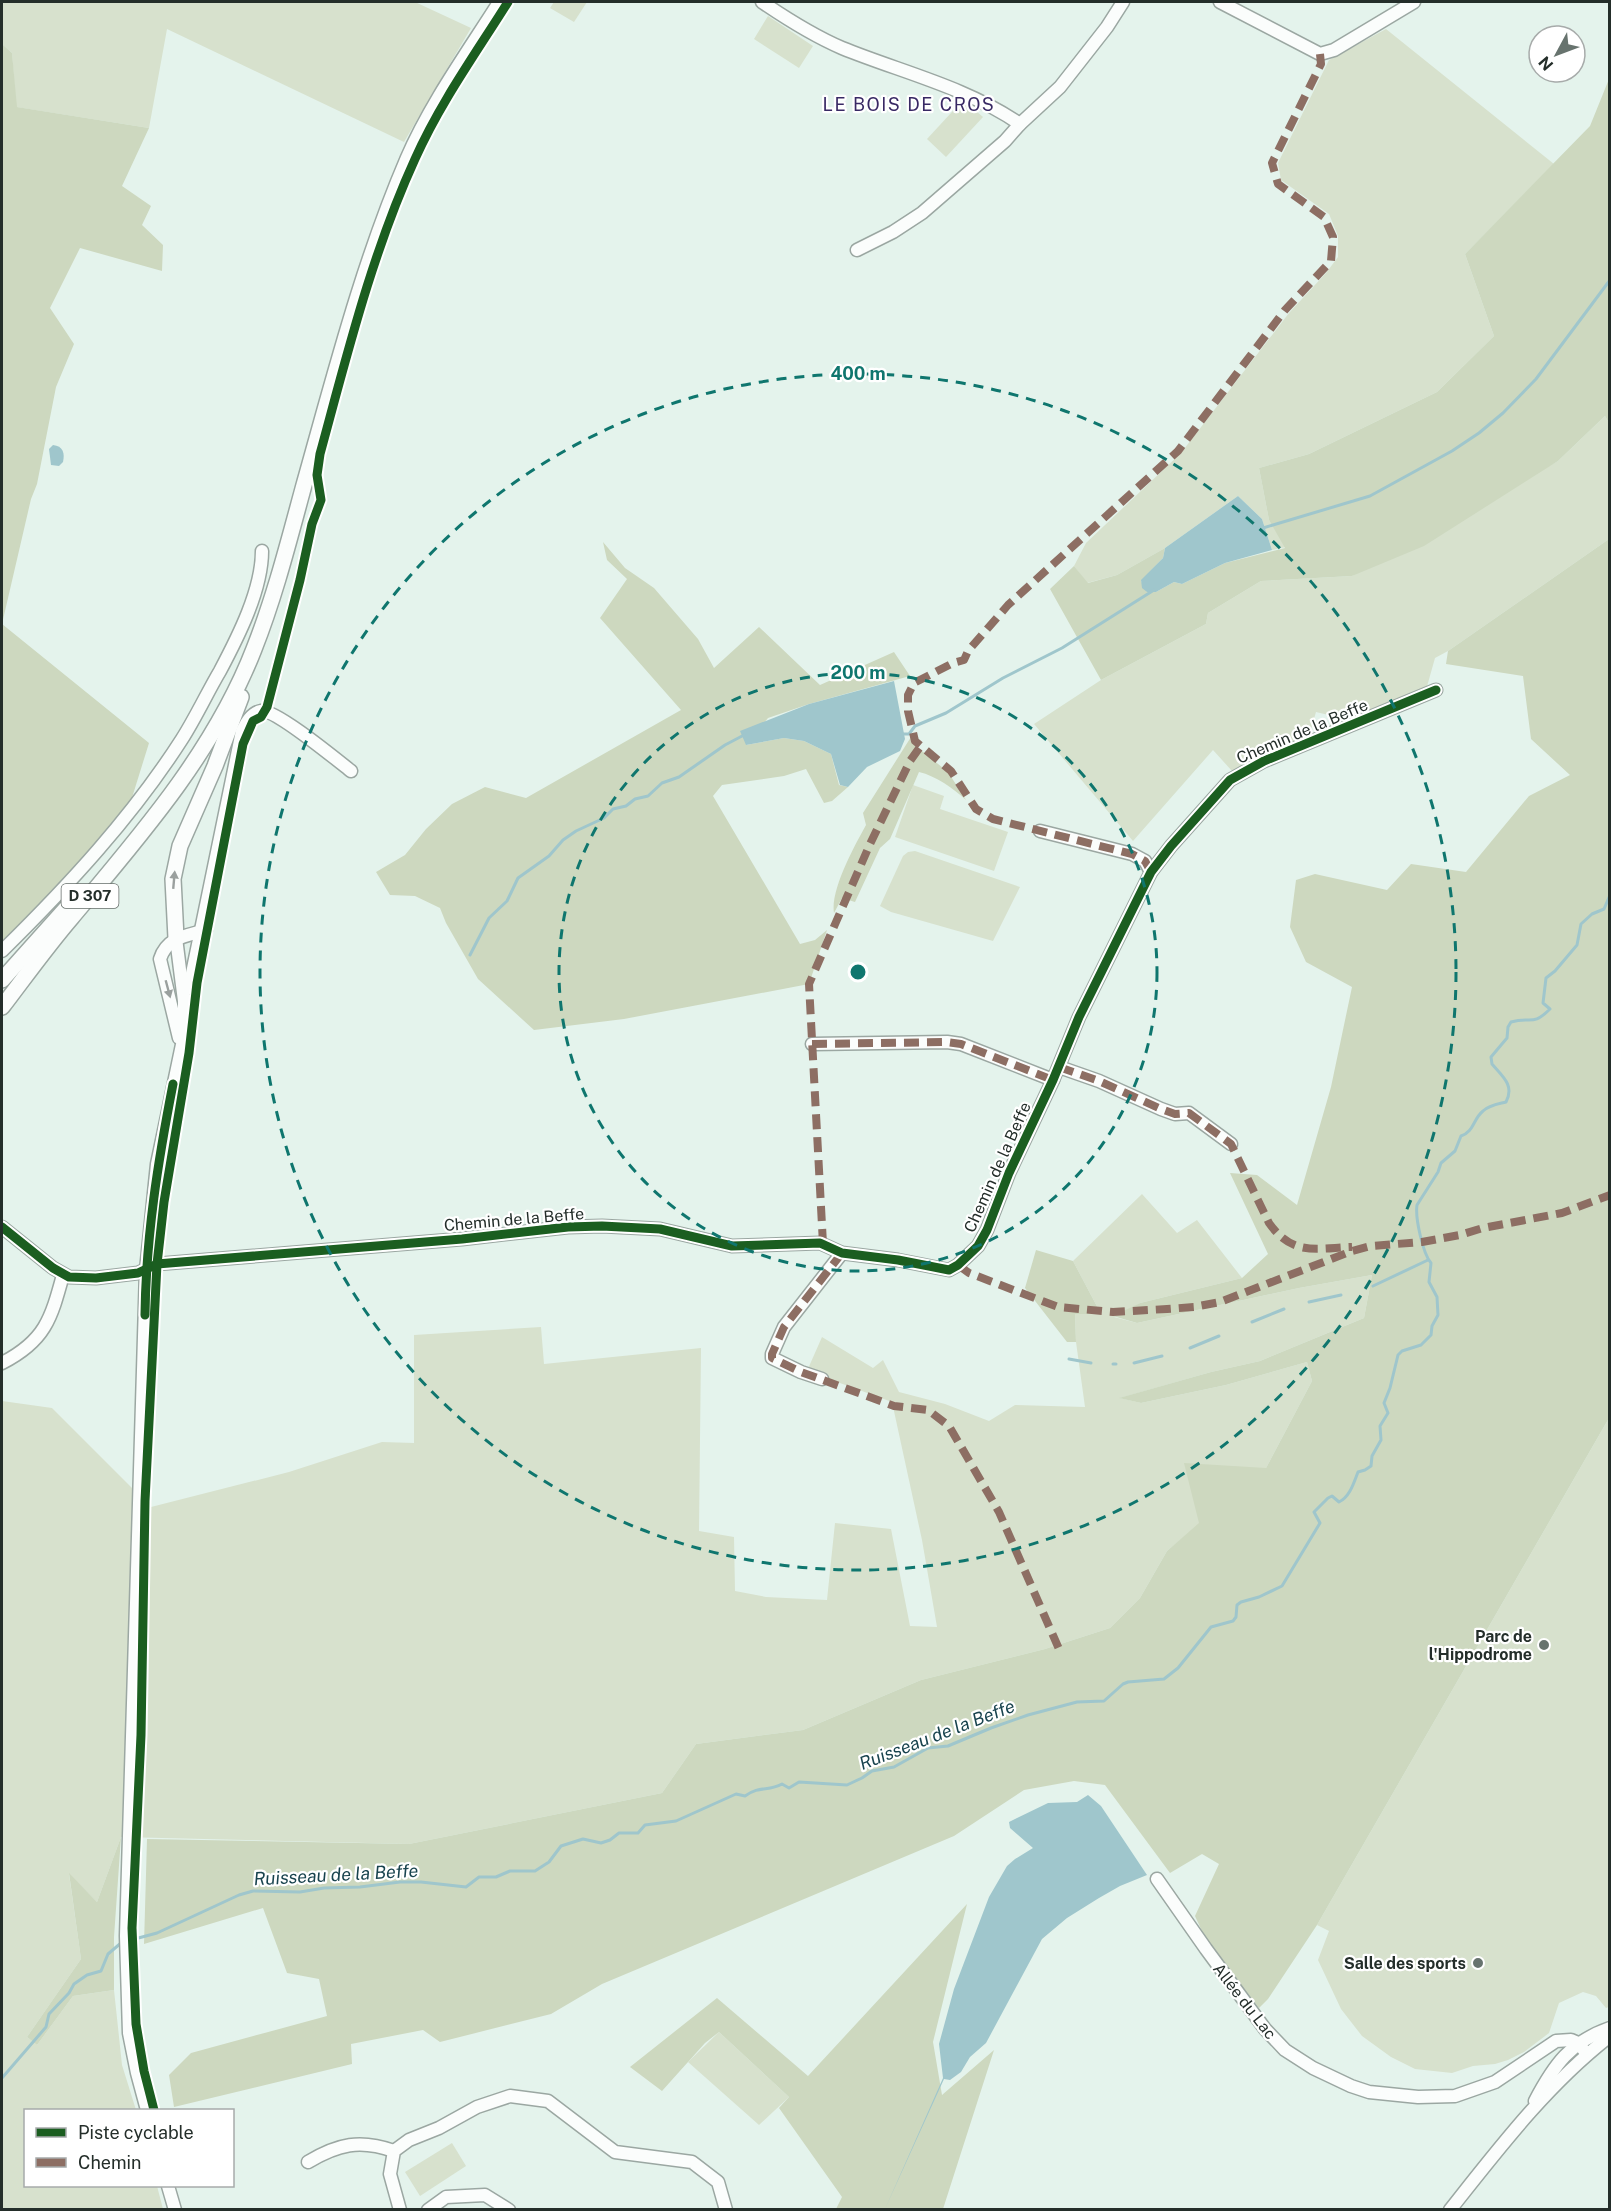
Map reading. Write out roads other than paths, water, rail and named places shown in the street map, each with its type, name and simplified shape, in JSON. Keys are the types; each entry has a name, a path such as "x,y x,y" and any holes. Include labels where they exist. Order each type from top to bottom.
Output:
{"main road":[{"name":"D 307","path":"2,1007 70,919 115,867 178,784 218,722 235,690 254,650 280,571 347,326 381,226 421,132 501,2"},
{"path":"176,938 173,879 180,846 261,646 280,571"},
{"path":"2,980 178,784"}],"street":[{"path":"762,2 840,47 967,94 998,109 1020,124"},
{"path":"857,250 893,232 922,213 1005,141 1060,87 1107,27 1123,2"},
{"path":"1220,2 1320,54 1334,50 1414,2"},
{"path":"2,951 50,903 126,817 184,736 244,622 262,564 262,551"},
{"name":"Chemin de la Beffe","path":"63,1275 83,1279 96,1278 138,1273 157,1264 462,1239 579,1226 644,1227 732,1246 820,1243 842,1253 898,1260 949,1270 958,1265 978,1246 987,1230 1009,1173 1059,1067 1079,1017 1151,872 1220,790 1238,774 1264,760 1436,690"},
{"path":"189,988 203,931 242,731 248,720 254,714 262,711 272,714 315,742 351,771"},
{"path":"1040,831 1132,854 1145,861 1151,872"},
{"path":"180,1048 179,1035 160,959 167,945 176,938 203,931"},
{"path":"147,2109 133,2053 128,2004 127,1942 146,1270 156,1176 184,1035 185,1010 176,938"},
{"path":"812,1044 947,1042 961,1044 1053,1080"},
{"path":"1059,1067 1175,1114 1189,1113 1231,1144"},
{"path":"2,1227 63,1275 55,1306 46,1327 28,1346 2,1363"},
{"path":"822,1379 780,1363 772,1358 772,1354 784,1327 842,1253"},
{"name":"Allée du Lac","path":"1157,1879 1265,2029 1285,2050 1341,2082 1369,2092 1418,2097 1455,2097 1496,2082 1556,2041 1570,2040 1578,2043"},
{"path":"1528,2115 1557,2063 1578,2043 1610,2028"},
{"path":"1450,2210 1528,2115 1571,2068 1610,2036"},
{"path":"1578,2043 1587,2054"},
{"path":"1531,2057 1571,2068"},
{"path":"400,2210 390,2174 394,2151 409,2140 439,2128 477,2107 510,2096 548,2101 615,2152 692,2162 718,2182 726,2210"},
{"path":"308,2162 329,2150 356,2143 377,2145 394,2151"},
{"path":"168,2187 175,2210"},
{"path":"428,2210 446,2197 485,2195 509,2210"}],"water":[{"path":"53,445 61,448 63,453 63,462 59,466 51,465 49,449"},
{"path":"1238,496 1262,519 1272,550 1225,563 1182,584 1174,582 1156,592 1147,592 1142,588 1141,580 1163,558 1165,548"},
{"path":"894,681 905,739 900,751 867,767 848,787 840,785 831,754 804,741 784,738 746,745 740,731 809,704"},
{"path":"1088,1795 1101,1806 1147,1875 1099,1898 1067,1918 1042,1939 986,2043 970,2057 961,2072 950,2080 944,2079 885,2209 943,2078 939,2044 954,1989 989,1897 1007,1866 1033,1848 1010,1828 1009,1822 1048,1803 1077,1802"}],"waterway":[{"path":"1263,528 1370,496 1452,451 1479,433 1503,413 1536,379 1610,280"},
{"path":"901,734 909,734 915,726 946,713 1003,678 1062,648 1154,590"},
{"path":"470,955 489,918 507,901 518,878 549,856 563,840 604,818 613,809 648,796 662,783 679,777 725,745 744,735"},
{"name":"Ruisseau de la Beffe","path":"131,1940 157,1933 239,1895 253,1891 300,1892 400,1882 466,1887 479,1877 496,1877 510,1871 535,1871 549,1862 561,1846 583,1839 601,1843 619,1833 638,1833 645,1825 676,1821 736,1794 745,1796 782,1784 789,1788 799,1782 847,1785 872,1771 894,1767 928,1748 948,1746 1028,1715 1077,1702 1104,1701 1128,1682 1164,1679 1178,1668 1211,1627 1233,1621 1236,1617 1237,1605 1282,1586 1320,1523 1314,1512 1332,1496 1339,1502 1343,1500 1351,1489 1358,1472 1371,1466 1372,1456 1381,1440 1380,1426 1388,1413 1384,1403 1398,1355 1402,1351 1421,1345 1431,1335 1432,1326 1438,1315 1437,1297 1429,1282 1431,1263 1420,1236 1417,1205 1438,1172 1441,1163 1455,1151 1461,1136 1469,1132 1480,1114 1488,1107 1506,1102 1508,1086 1492,1064 1491,1057 1507,1038 1511,1022 1539,1018 1550,1009 1543,1003 1546,978 1577,945 1581,924 1592,914 1604,909 1610,895"},
{"path":"1373,1286 1428,1260"},
{"path":"1309,1302 1341,1295"},
{"path":"1252,1322 1284,1309"},
{"path":"1190,1348 1219,1336"},
{"path":"1134,1363 1162,1356"},
{"path":"1069,1359 1091,1363"},
{"name":"Ruisseau de la Beffe","path":"2,2078 46,2027 49,2014 69,1993 74,1984 87,1975 101,1971 108,1954 121,1943"}],"place":[{"name":"Parc de l'Hippodrome","path":"1544,1645"},
{"name":"Salle des sports","path":"1478,1963"}],"district":[{"name":"LE BOIS DE CROS","path":"909,105"}]}
